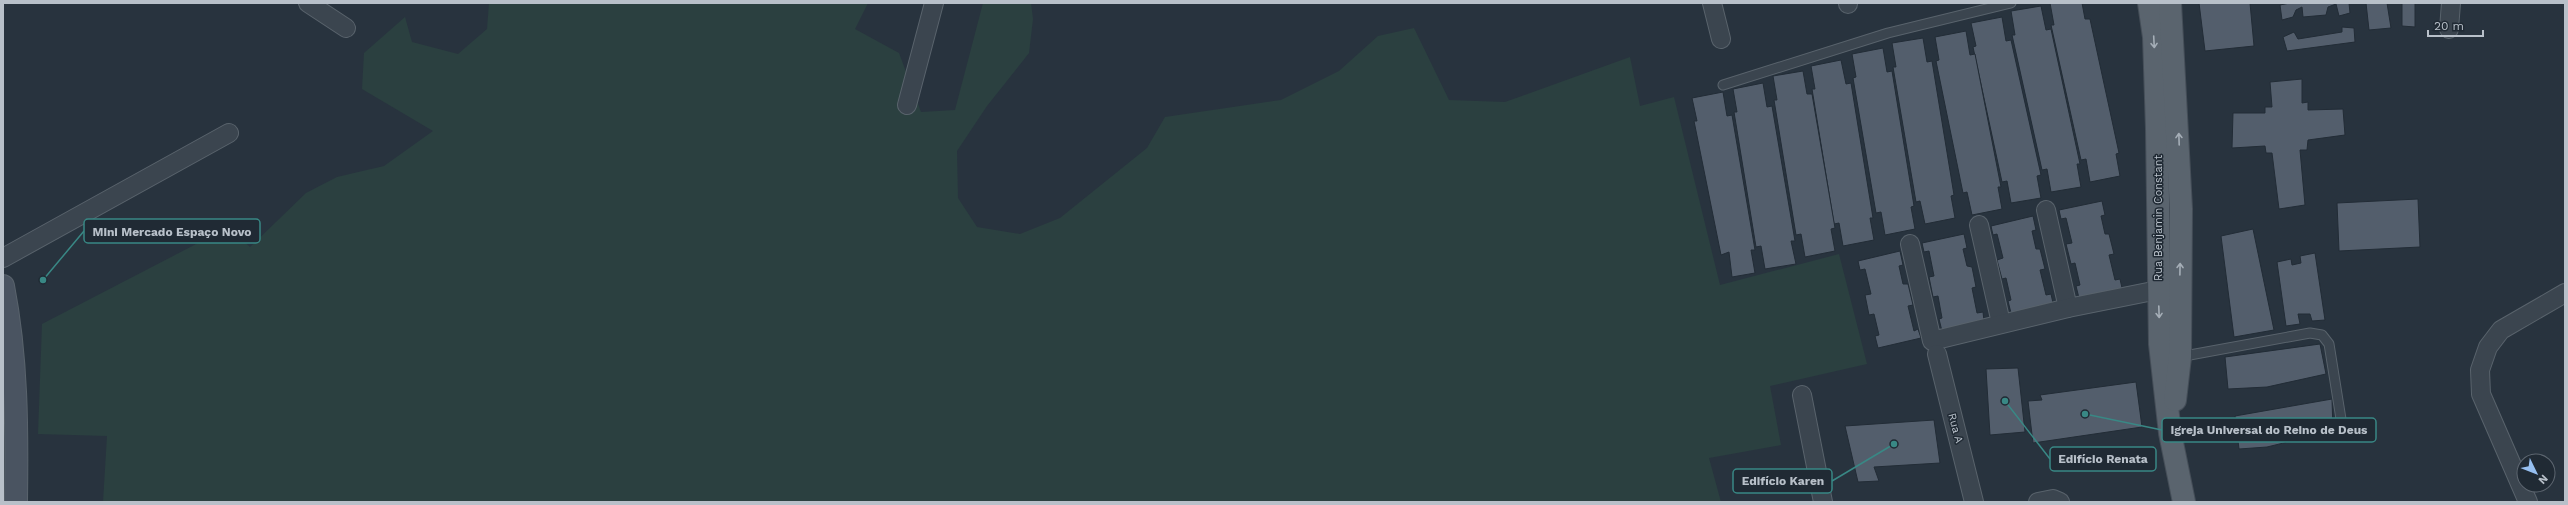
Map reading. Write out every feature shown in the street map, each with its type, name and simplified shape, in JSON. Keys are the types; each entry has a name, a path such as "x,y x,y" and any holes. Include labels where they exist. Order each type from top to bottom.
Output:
{"main road":[{"name":"Rua Benjamin Constant","path":"2149,3 2154,37 2157,129 2158,290 2171,358"},
{"name":"Rua Benjamin Constant","path":"2170,3 2181,209 2171,358 2170,433 2184,502"},
{"path":"3,286 12,350 16,398 16,502"}],"street":[{"path":"308,3 346,28"},
{"path":"907,105 934,3"},
{"path":"1712,3 1721,39"},
{"path":"2449,29 2451,3"},
{"path":"3,258 229,133"},
{"path":"2046,210 2068,308"},
{"path":"1980,225 2001,323"},
{"path":"1910,244 1932,341 2001,323 2158,290"},
{"path":"2528,502 2481,394 2480,370 2488,347 2501,330 2565,293"},
{"name":"Rua A","path":"1937,354 1974,502"},
{"path":"1802,395 1823,502"},
{"path":"2038,502 2053,499 2060,502"}],"lane":[{"path":"1723,85 1888,33 2011,3"},
{"path":"2171,358 2310,333 2322,335 2329,344 2341,419"}],"green space":[{"path":"489,3 868,3 855,29 899,53 921,112 955,110 983,3 1031,3 1033,19 1029,53 987,106 957,151 958,198 977,227 1020,234 1060,218 1147,148 1165,117 1281,100 1339,71 1378,36 1414,28 1449,100 1505,102 1630,57 1640,106 1674,97 1720,285 1839,254 1867,364 1770,386 1781,445 1709,458 1721,502 103,502 107,436 38,434 42,324 229,227 250,247 306,193 337,177 384,166 433,131 362,89 364,53 405,17 412,42 458,54 487,29"}],"building":[{"path":"2050,3 2082,3 2085,19 2090,19 2119,153 2116,154 2120,176 2090,182 2086,159 2081,160 2051,25 2054,25"},
{"path":"2199,3 2250,3 2254,46 2205,51"},
{"path":"2290,3 2349,3 2350,13 2339,16 2336,4 2328,7 2326,15 2303,17 2302,7 2296,10 2293,17 2282,20 2280,5"},
{"path":"2366,3 2387,3 2391,28 2369,30"},
{"path":"2402,3 2415,3 2415,27 2402,26"},
{"path":"2041,6 2046,30 2051,29 2080,164 2077,164 2081,187 2051,192 2047,169 2042,170 2012,35 2015,35 2011,11"},
{"path":"2002,17 2006,41 2011,40 2041,175 2037,176 2041,198 2011,203 2007,181 2002,182 1973,47 1976,46 1971,23"},
{"path":"2342,27 2354,28 2355,42 2287,51 2283,37 2294,32 2298,39 2342,32"},
{"path":"1966,31 1970,55 1975,54 2001,187 1998,187 2002,209 1972,215 1967,192 1963,193 1936,61 1939,60 1935,37"},
{"path":"1923,38 1927,62 1932,61 1954,195 1951,196 1955,218 1925,224 1920,201 1916,202 1893,67 1896,67 1892,43"},
{"path":"1883,48 1887,72 1892,71 1914,206 1911,207 1915,229 1885,235 1881,212 1876,213 1853,78 1856,77 1852,54"},
{"path":"1841,60 1846,84 1851,83 1873,218 1870,218 1874,240 1843,246 1839,223 1834,224 1812,89 1815,89 1811,66"},
{"path":"1803,71 1807,94 1812,94 1835,228 1831,229 1835,251 1805,257 1801,234 1796,235 1774,100 1777,100 1773,76"},
{"path":"2302,79 2302,103 2308,102 2308,110 2343,109 2345,135 2308,140 2307,150 2300,150 2305,205 2279,209 2272,153 2266,153 2265,146 2232,148 2233,113 2265,113 2265,107 2272,107 2270,82"},
{"path":"1763,83 1767,107 1772,106 1795,241 1791,241 1796,264 1765,269 1761,246 1756,247 1734,112 1737,112 1733,89"},
{"path":"1723,92 1727,116 1732,115 1755,250 1751,250 1755,273 1732,277 1729,252 1721,255 1694,121 1697,121 1692,98"},
{"path":"2418,199 2420,247 2339,251 2337,203"},
{"path":"2102,201 2105,215 2101,216 2105,234 2109,234 2114,254 2109,255 2115,280 2120,279 2122,288 2079,298 2076,286 2080,285 2075,263 2071,264 2066,244 2072,243 2066,218 2061,219 2059,210"},
{"path":"2033,216 2036,230 2032,231 2036,249 2040,249 2045,269 2040,270 2046,295 2051,294 2053,303 2011,313 2008,301 2011,300 2006,278 2002,279 1997,260 2003,258 1997,234 1993,235 1991,226"},
{"path":"2253,229 2274,330 2234,337 2221,236"},
{"path":"1964,234 1967,248 1963,249 1967,266 1972,267 1976,287 1972,288 1977,313 1983,312 1984,321 1942,331 1939,319 1942,318 1938,296 1933,297 1929,277 1934,276 1929,251 1924,252 1922,243"},
{"path":"1900,251 1903,265 1899,266 1903,284 1908,284 1913,305 1908,306 1914,331 1918,329 1921,338 1878,348 1875,336 1879,335 1874,314 1869,315 1865,295 1871,294 1865,269 1860,270 1858,261"},
{"path":"2315,253 2325,320 2312,321 2310,314 2298,314 2300,324 2286,326 2277,262 2291,259 2292,265 2301,263 2300,256"},
{"path":"2320,344 2326,374 2267,387 2228,389 2225,357"},
{"path":"2018,368 2025,432 1990,435 1986,369"},
{"path":"2136,382 2142,427 2033,443 2028,401 2042,400 2040,395"},
{"path":"2332,399 2333,431 2267,447 2239,449 2235,416"},
{"path":"1934,420 1940,463 1874,467 1879,481 1858,482 1845,426"}],"place":[{"name":"Mini Mercado Espaço Novo","path":"43,280"},
{"name":"Edifício Renata","path":"2005,401"},
{"name":"Igreja Universal do Reino de Deus","path":"2085,414"},
{"name":"Edifício Karen","path":"1894,444"}]}
